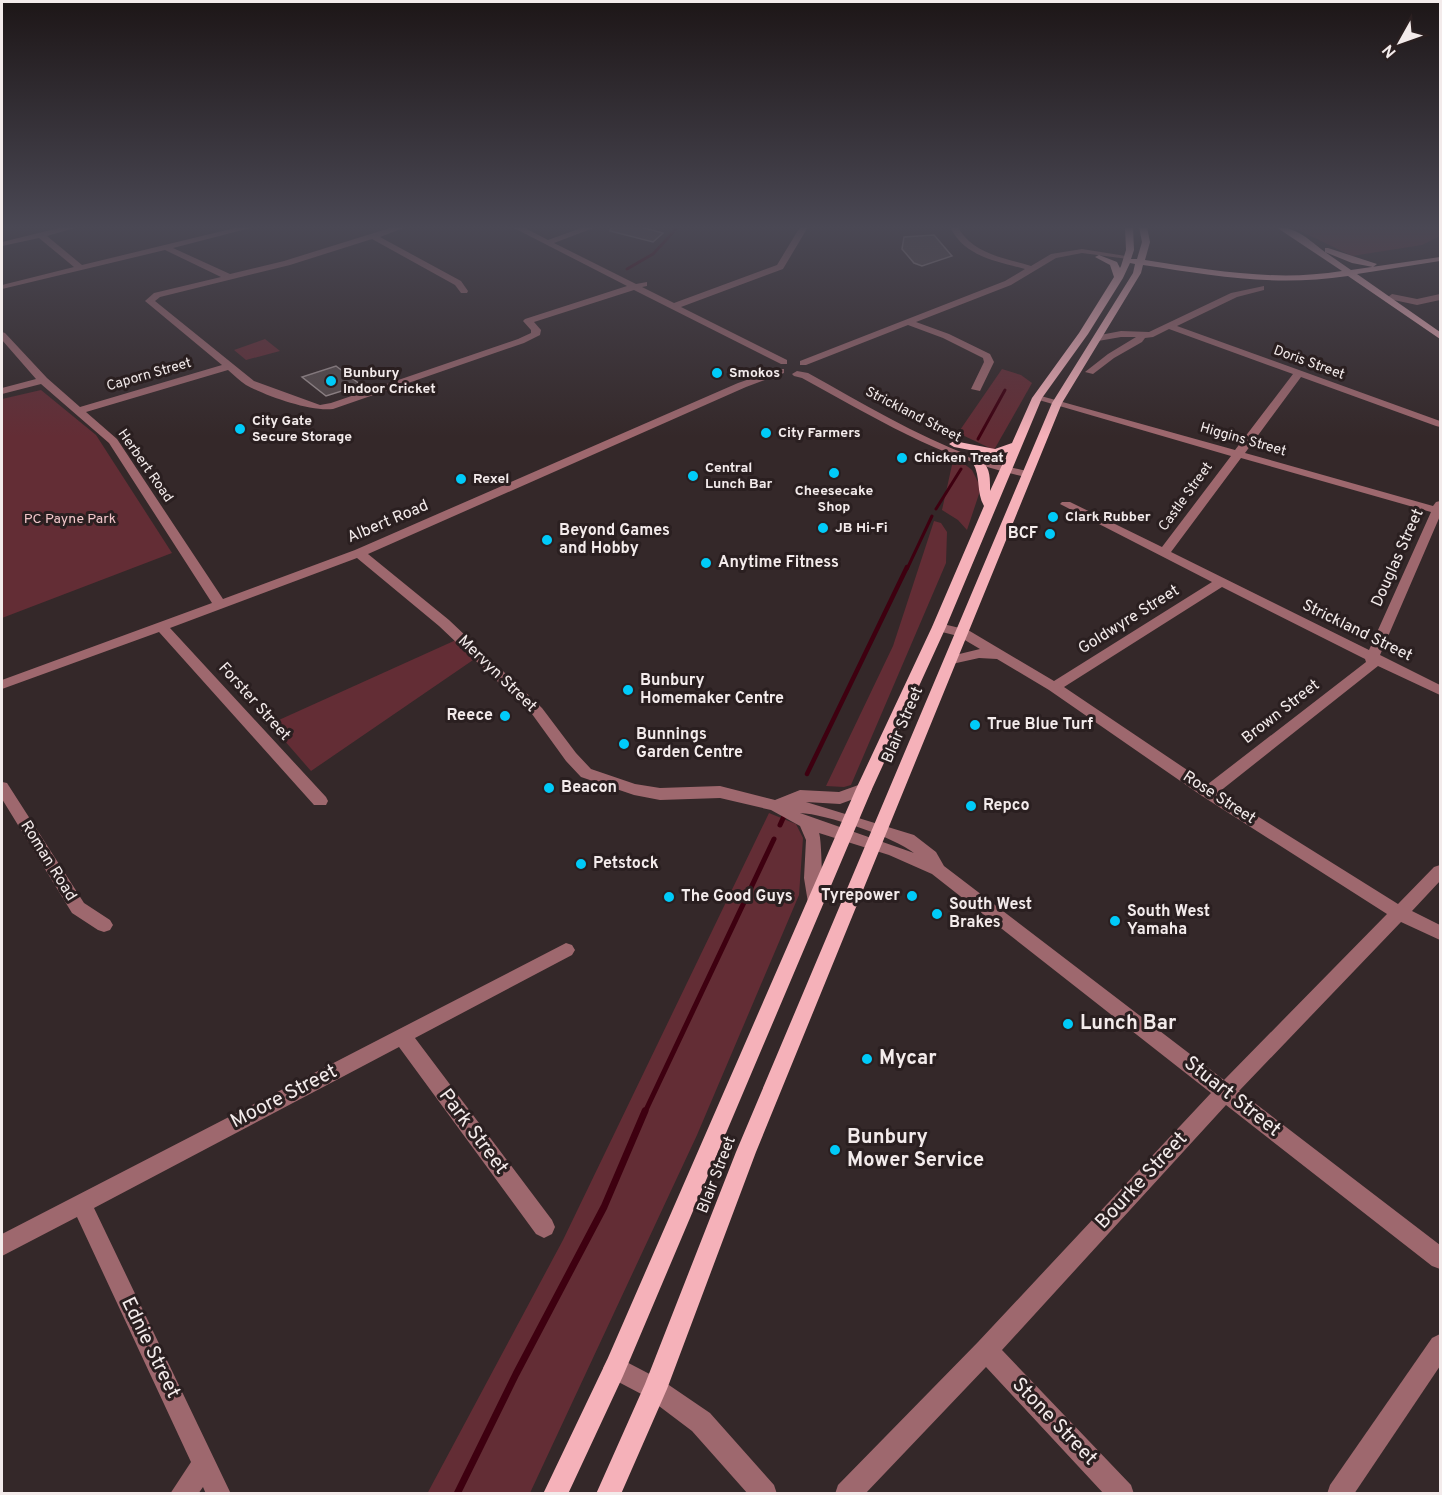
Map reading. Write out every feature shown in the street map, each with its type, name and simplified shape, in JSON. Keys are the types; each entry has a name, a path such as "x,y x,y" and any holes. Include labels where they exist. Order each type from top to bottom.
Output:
{"main road":[{"name":"Blair Street","path":"555,1494 615,1368 864,789 939,627 1037,398 1095,333 1111,297"},
{"name":"Blair Street","path":"608,1494 654,1389 746,1152 1057,402 1115,297"},
{"path":"1382,297 1440,336"},
{"path":"1392,297 1407,308 1414,317"},
{"path":"954,444 996,452 1017,445"},
{"path":"979,463 983,470 983,497 990,507"}],"street":[{"path":"153,297 150,303 250,384 320,408 333,406 521,341 535,335 536,330 528,321 603,297"},
{"name":"Strickland Street","path":"664,297 794,365 815,368 886,410 1006,469"},
{"path":"679,304 700,297"},
{"name":"Albert Road","path":"2,685 359,553 742,385 972,297"},
{"path":"1095,333 1141,336 1169,326 1230,297"},
{"path":"1392,297 1418,302"},
{"path":"1407,308 1418,302 1440,297"},
{"path":"907,322 946,336 987,356 989,362 976,389"},
{"name":"Doris Street","path":"1169,326 1440,424"},
{"name":"Herbert Road","path":"2,335 44,380 113,441 220,605"},
{"path":"1090,372 1111,356 1139,340 1141,336"},
{"path":"794,365 803,372 797,374"},
{"name":"Strickland Street","path":"794,365 797,374 805,375 877,414 979,463 1027,474"},
{"name":"Caporn Street","path":"80,410 227,367"},
{"name":"Castle Street","path":"1164,553 1236,453 1299,373"},
{"path":"2,391 44,380"},
{"name":"Higgins Street","path":"1037,398 1440,509"},
{"name":"Strickland Street","path":"1066,504 1440,691"},
{"name":"Douglas Street","path":"1372,658 1440,509"},
{"name":"Mervyn Street","path":"359,553 444,623 537,711 571,757 586,773 634,789 660,794 720,792 776,806 804,807 877,837"},
{"name":"Goldwyre Street","path":"1054,687 1221,582"},
{"name":"Forster Street","path":"161,626 320,801"},
{"name":"Rose Street","path":"939,627 963,633 1054,687 1208,792 1399,913 1440,933"},
{"name":"Rose Street","path":"951,660 977,653 1002,656"},
{"name":"Brown Street","path":"1208,792 1372,663 1372,658"},
{"name":"Roman Road","path":"2,787 78,908 104,925"},
{"path":"776,806 800,796 840,798 864,789"},
{"name":"Mervyn Street","path":"776,806 807,823 849,827"},
{"path":"807,823 814,840 812,878 815,904"},
{"name":"Stuart Street","path":"877,837 938,870 1440,1258"},
{"name":"Bourke Street","path":"847,1494 986,1350 1225,1092 1440,871"},
{"name":"Moore Street","path":"2,1245 566,950"},
{"name":"Park Street","path":"403,1035 410,1048 544,1227"},
{"name":"Ednie Street","path":"81,1203 219,1494"},
{"path":"1339,1494 1440,1346"},
{"name":"Stone Street","path":"986,1350 1122,1494"},
{"path":"615,1368 654,1389 701,1422 765,1494"},
{"path":"182,1494 205,1462"}],"green space":[{"path":"265,339 280,351 246,360 234,350"},
{"path":"1002,369 1021,375 1032,383 994,450 958,433"},
{"name":"PC Payne Park","path":"41,390 96,435 172,553 2,618 2,399"},
{"path":"954,456 972,470 981,488 967,530 958,520 942,510"},
{"path":"934,521 941,523 947,532 946,563 851,785 826,786 893,646"},
{"path":"456,640 476,658 311,771 270,724"},
{"path":"769,813 796,824 803,838 799,895 697,1135 530,1493 427,1494 563,1240"}],"building":[{"name":"Bunbury Indoor Cricket","path":"336,366 361,385 326,396 302,377"}],"waterway":[{"path":"978,439 1005,390"},
{"path":"936,509 961,469"},
{"path":"907,569 932,516"},
{"path":"807,774 907,567"},
{"path":"780,825 785,814"},
{"path":"645,1112 774,839"},
{"path":"457,1494 516,1374 604,1207 645,1111"}],"place":[{"name":"Smokos","path":"717,373"},
{"name":"Bunbury Indoor Cricket","path":"331,381"},
{"name":"City Gate Secure Storage","path":"240,429"},
{"name":"City Farmers","path":"766,433"},
{"name":"Chicken Treat","path":"902,458"},
{"name":"Cheesecake Shop","path":"834,473"},
{"name":"Central Lunch Bar","path":"693,476"},
{"name":"Rexel","path":"461,479"},
{"name":"Clark Rubber","path":"1053,517"},
{"name":"JB Hi-Fi","path":"823,528"},
{"name":"BCF","path":"1050,534"},
{"name":"Beyond Games and Hobby","path":"547,540"},
{"name":"Anytime Fitness","path":"706,563"},
{"name":"Bunbury Homemaker Centre","path":"628,690"},
{"name":"Reece","path":"505,716"},
{"name":"True Blue Turf","path":"975,725"},
{"name":"Bunnings Garden Centre","path":"624,744"},
{"name":"Beacon","path":"549,788"},
{"name":"Repco","path":"971,806"},
{"name":"Petstock","path":"581,864"},
{"name":"Tyrepower","path":"912,896"},
{"name":"The Good Guys","path":"669,897"},
{"name":"South West Brakes","path":"937,914"},
{"name":"South West Yamaha","path":"1115,921"},
{"name":"Lunch Bar","path":"1068,1024"},
{"name":"Mycar","path":"867,1059"},
{"name":"Bunbury Mower Service","path":"835,1150"}]}
